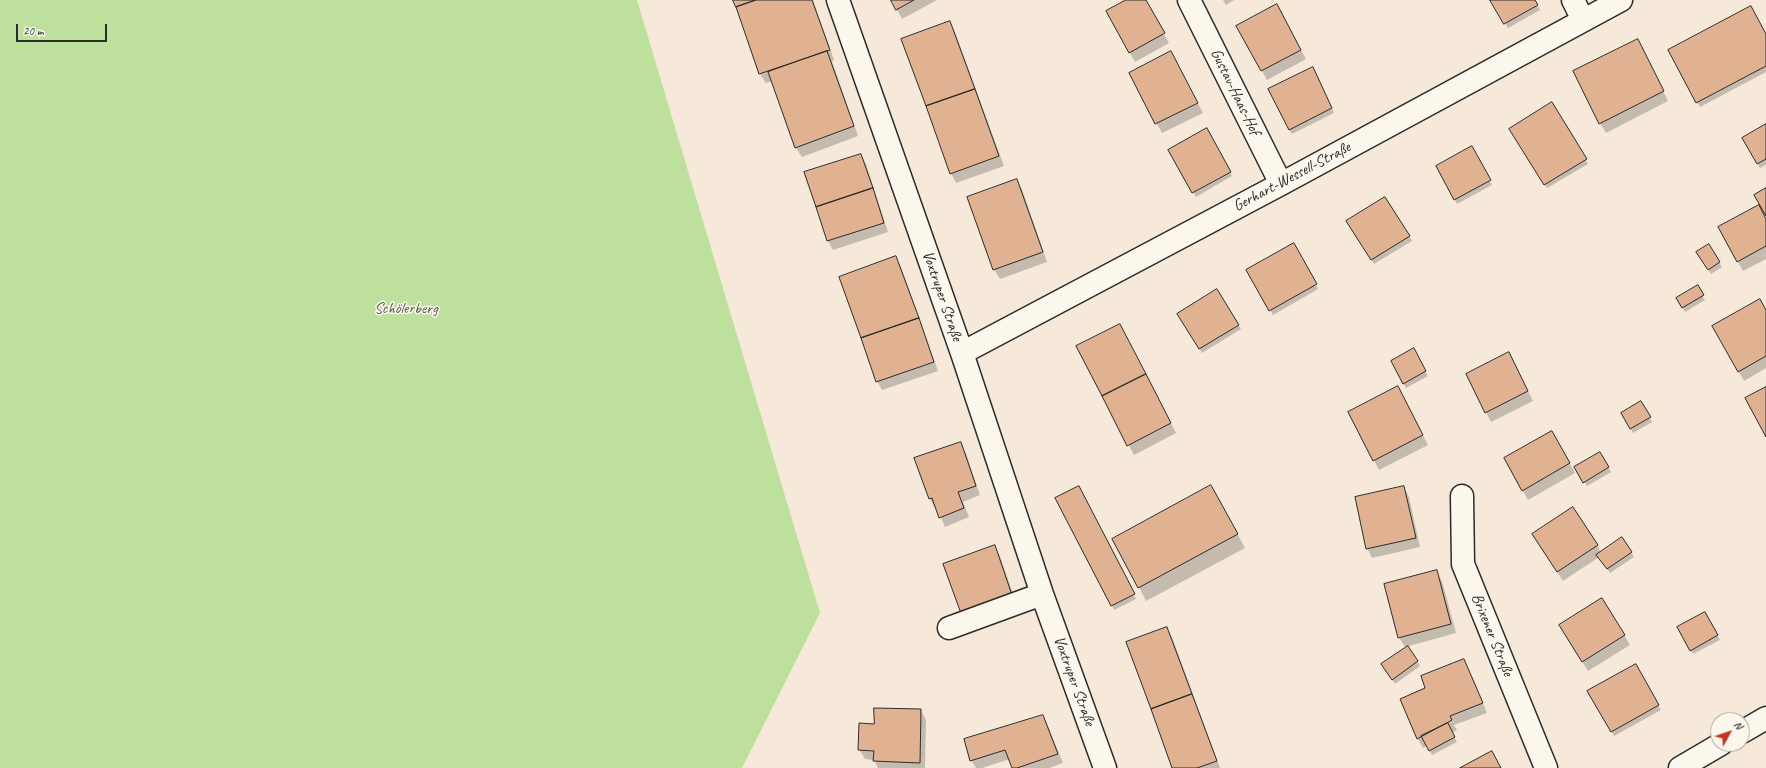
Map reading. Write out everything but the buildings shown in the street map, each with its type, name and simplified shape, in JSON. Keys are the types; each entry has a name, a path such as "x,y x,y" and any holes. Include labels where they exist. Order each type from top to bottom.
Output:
{"street":[{"name":"Voxtruper Straße","path":"838,0 962,353 1042,594 1105,768"},
{"name":"Gustav-Haas-Hof","path":"1189,0 1281,184"},
{"path":"1573,0 1583,20"},
{"name":"Gerhart-Wessell-Straße","path":"962,353 1281,184 1620,0"},
{"name":"Brixener Straße","path":"1462,496 1464,564 1546,768"},
{"path":"949,628 1042,594"},
{"path":"1750,727 1766,718"},
{"path":"1680,768 1710,750"}],"green space":[{"name":"Schölerberg","path":"0,0 637,0 820,613 742,768 0,768"}]}
